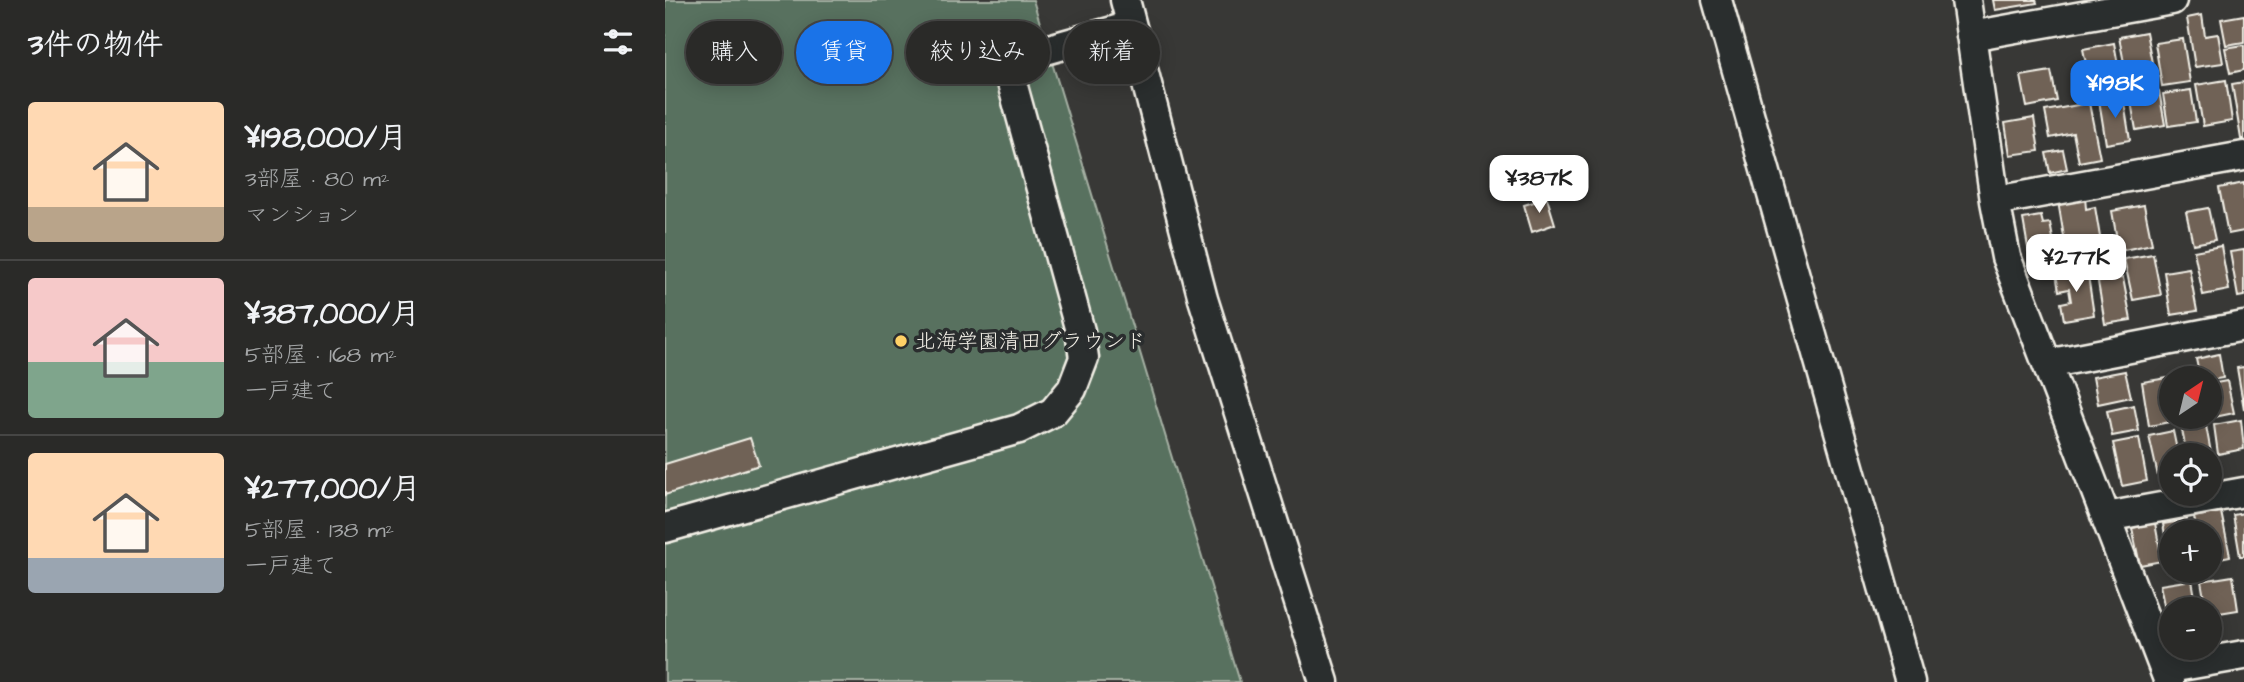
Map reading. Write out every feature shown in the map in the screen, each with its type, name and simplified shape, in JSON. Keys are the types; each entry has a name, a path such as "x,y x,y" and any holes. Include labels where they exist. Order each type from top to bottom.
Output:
{"street":[{"path":"1717,0 1910,682"},
{"path":"1966,0 1995,201 2006,257 2167,676 2244,655"},
{"path":"1971,36 2172,0"},
{"path":"665,528 1019,429 1052,412 1072,389 1084,358 1080,331 1006,61 1128,13 1203,299 1324,682"},
{"path":"1995,201 2244,156"},
{"path":"2047,364 2244,326"},
{"path":"2106,517 2244,492"}],"green space":[{"name":"北海学園清田グラウンド","path":"665,0 1033,0 1039,21 906,21 906,84 1050,84 1050,56 1240,682 665,682"}],"building":[{"path":"1993,0 2036,0 2037,3 1995,10"},
{"path":"2202,15 2205,36 2218,34 2223,63 2195,67 2187,18"},
{"path":"2244,15 2244,42 2226,45 2221,19"},
{"path":"2146,32 2153,68 2126,73 2119,37"},
{"path":"2183,39 2190,82 2162,86 2155,43"},
{"path":"2114,43 2123,92 2093,98 2083,49"},
{"path":"2244,45 2244,70 2230,73 2225,48"},
{"path":"2051,71 2057,101 2027,107 2021,76"},
{"path":"2226,80 2232,121 2203,126 2196,85"},
{"path":"2244,82 2244,139 2241,139 2232,84"},
{"path":"2191,90 2196,122 2168,126 2163,94"},
{"path":"2159,91 2165,125 2136,130 2130,96"},
{"path":"2123,96 2130,140 2106,144 2099,100"},
{"path":"2089,103 2100,158 2079,162 2073,133 2050,138 2045,111"},
{"path":"2034,118 2039,151 2010,155 2005,123"},
{"path":"2063,150 2067,169 2050,173 2046,153"},
{"path":"2244,183 2244,231 2228,234 2219,188"},
{"path":"2085,197 2086,209 2095,207 2102,249 2067,255 2058,201"},
{"path":"1547,198 1555,224 1532,232 1524,205"},
{"path":"2144,205 2152,244 2119,251 2112,211"},
{"path":"2208,208 2215,240 2193,244 2186,212"},
{"path":"2041,216 2043,224 2050,223 2056,254 2030,259 2023,219"},
{"path":"2221,246 2229,290 2203,295 2194,251"},
{"path":"2244,250 2244,296 2238,297 2230,252"},
{"path":"2153,254 2161,295 2133,300 2124,259"},
{"path":"2189,268 2197,311 2171,315 2164,272"},
{"path":"2087,269 2094,315 2064,320 2061,303 2071,301 2069,289 2059,291 2056,274"},
{"path":"2123,278 2131,320 2105,324 2098,282"},
{"path":"2219,354 2221,366 2197,366 2196,359"},
{"path":"2244,367 2244,409 2237,368"},
{"path":"2125,371 2131,397 2098,404 2093,377"},
{"path":"2159,379 2159,424 2149,426 2142,382"},
{"path":"2227,381 2234,413 2223,415 2223,382"},
{"path":"2134,405 2139,431 2112,436 2107,411"},
{"path":"2241,420 2244,449 2222,453 2222,443 2216,443 2215,429 2223,429 2223,423"},
{"path":"2207,429 2209,443 2185,443 2182,430"},
{"path":"2173,431 2176,443 2159,443 2159,476 2158,476 2149,436"},
{"path":"750,438 759,465 665,495 665,464"},
{"path":"2139,438 2147,481 2122,486 2113,443"},
{"path":"2221,512 2230,556 2222,558 2222,520 2195,520 2194,517"},
{"path":"2244,513 2244,556 2240,556 2233,515"},
{"path":"2155,523 2159,562 2140,565 2132,528"},
{"path":"2233,576 2238,610 2222,613 2222,597 2204,597 2201,583 2222,583 2222,578"},
{"path":"2193,583 2195,597 2162,597 2160,585"}],"place":[{"name":"北海学園清田グラウンド","path":"901,341"}]}
